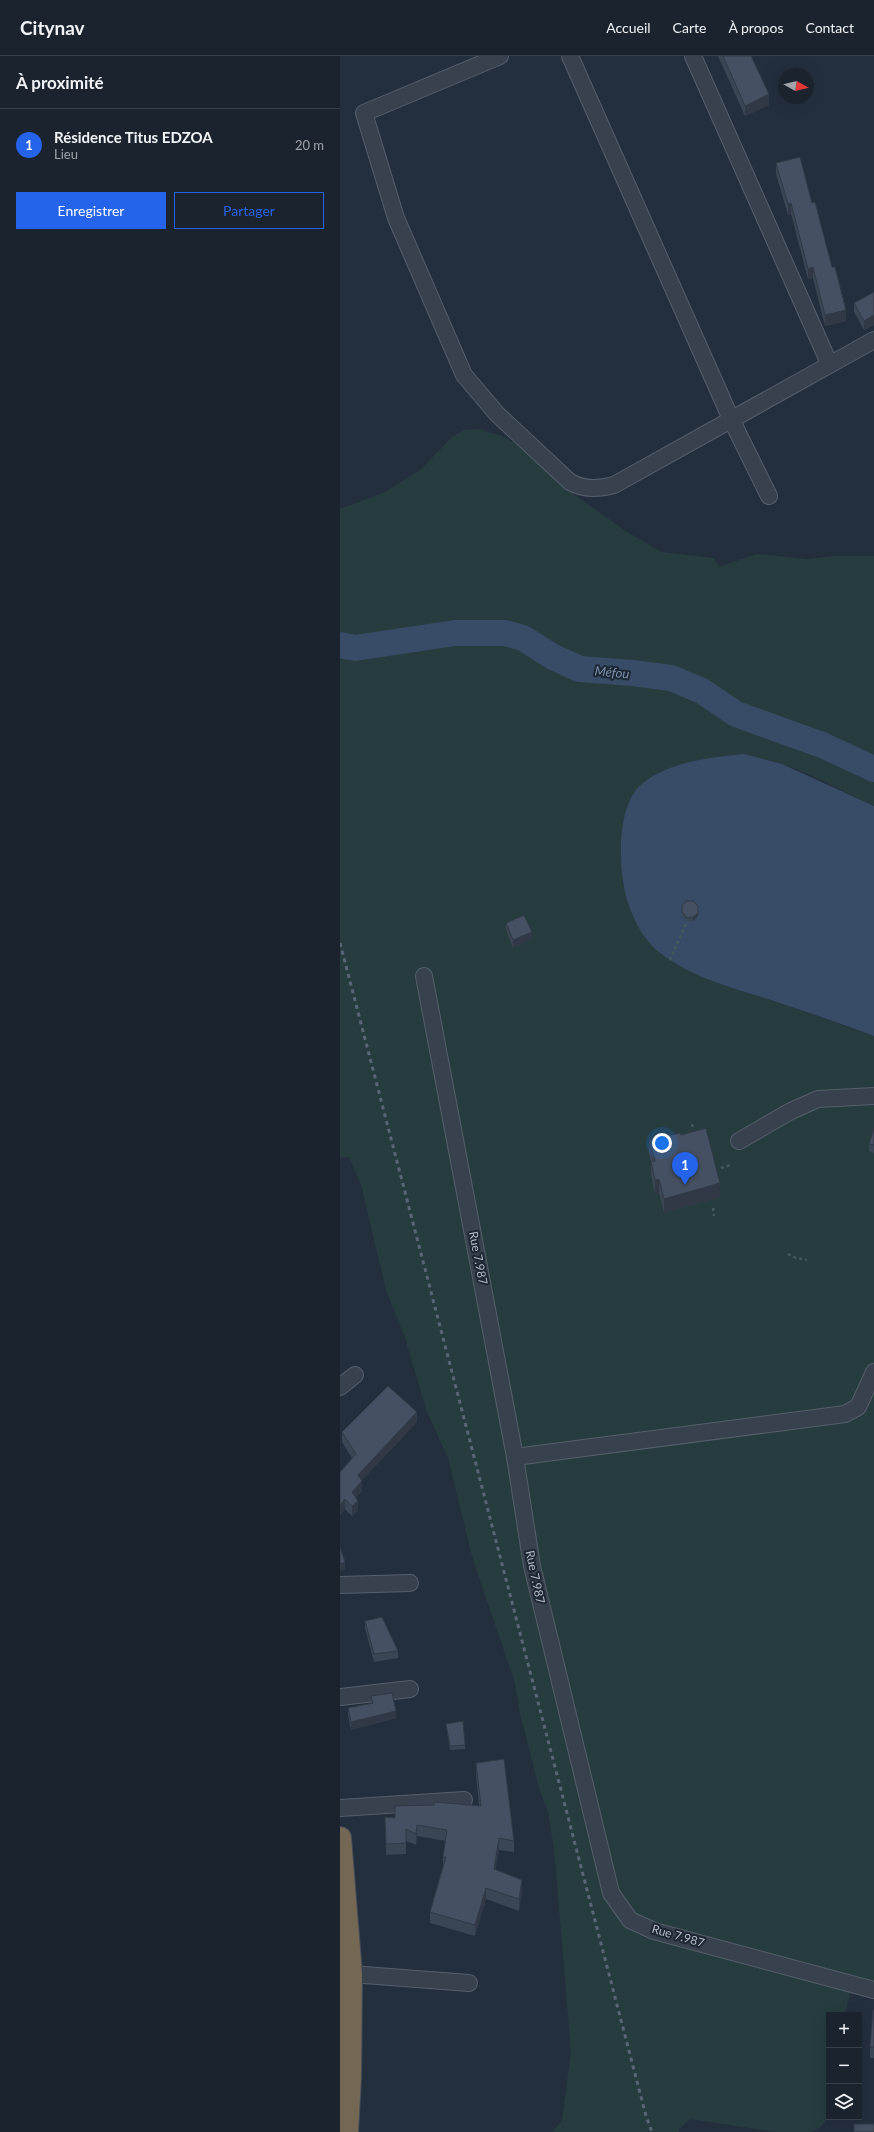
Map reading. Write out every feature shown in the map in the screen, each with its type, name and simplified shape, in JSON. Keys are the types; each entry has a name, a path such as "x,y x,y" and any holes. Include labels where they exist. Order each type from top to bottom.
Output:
{"highway":[{"path":"340,1838 351,1974 350,2078 347,2132"}],"street":[{"path":"500,56 364,113 396,218 464,375 497,414 570,482 580,488 600,488 614,485 829,363 874,340"},
{"path":"570,56 730,419 769,496"},
{"path":"693,56 829,363"},
{"name":"Rue 7.987","path":"424,976 515,1457 532,1566 611,1893 630,1920 654,1931 874,1990"},
{"path":"739,1141 791,1111 818,1099 874,1096"},
{"path":"515,1457 846,1414 858,1408 866,1395 874,1372"},
{"path":"340,1387 355,1375"},
{"path":"340,1585 410,1583"},
{"path":"340,1697 410,1689"},
{"path":"340,1808 464,1800"},
{"path":"351,1974 469,1983"}],"path":[{"path":"670,960 688,922"},
{"path":"692,1124 693,1129"},
{"path":"721,1168 731,1165"},
{"path":"713,1208 714,1216"},
{"path":"788,1254 796,1258 807,1260"}],"green space":[{"path":"479,429 504,437 526,450 554,474 572,493 627,532 662,552 714,558 719,567 756,554 807,559 835,556 874,556 874,806 820,780 784,765 765,759 746,756 726,756 622,836 623,885 691,972 874,1036 874,1983 851,1990 846,2012 826,2012 826,2120 821,2127 811,2132 776,2132 690,2119 680,2128 679,2132 552,2132 562,2120 571,2052 554,1849 548,1812 539,1788 519,1710 515,1683 473,1560 448,1458 427,1412 405,1338 386,1290 361,1185 349,1157 340,1158 340,509 383,493 420,470 453,436 465,430"}],"water":[{"path":"744,754 782,764 874,806 874,1036 795,1008 726,986 685,969 660,953 650,943 633,917 628,903 622,875 621,840 627,806 634,793 643,783 653,776 678,765 704,759"}],"building":[{"path":"723,56 751,56 769,94 745,106"},
{"path":"800,157 812,203 815,202 832,267 835,267 846,310 825,315 813,267 808,269 791,203 788,204 776,163"},
{"path":"874,292 874,315 864,321 854,303"},
{"path":"686,901 693,901 698,906 698,913 693,917 687,918 682,912 682,906"},
{"path":"524,915 532,932 513,940 506,923"},
{"path":"706,1128 720,1183 664,1199 659,1179 655,1180 651,1162 655,1161 649,1140 680,1133 681,1135"},
{"path":"874,1128 874,1145 869,1144"},
{"path":"388,1386 417,1412 358,1475 362,1481 352,1492 358,1501 352,1506 345,1499 340,1505 340,1472 356,1454 342,1432"},
{"path":"340,1547 345,1562 340,1564"},
{"path":"382,1617 398,1651 374,1654 365,1621"},
{"path":"392,1693 396,1711 351,1722 348,1708 373,1703 371,1696"},
{"path":"463,1721 465,1745 450,1746 446,1724"},
{"path":"504,1759 514,1841 499,1838 494,1869 522,1880 519,1899 486,1888 475,1925 430,1912 446,1857 443,1857 447,1830 417,1825 416,1834 406,1829 406,1843 386,1844 385,1817 395,1818 395,1806 434,1805 434,1802 481,1806 476,1763"},
{"path":"873,2010 874,2047 870,2047"},
{"path":"854,2124 874,2124 874,2132 854,2132"}],"waterway":[{"name":"Méfou","path":"340,645 355,648 455,633 505,633 523,638 553,657 580,669 633,673 671,678 702,691 736,714 822,745 874,769"}],"railway":[{"path":"340,943 646,2116 652,2132"}],"place":[{"name":"Résidence Titus EDZOA","path":"685,1185"}]}
